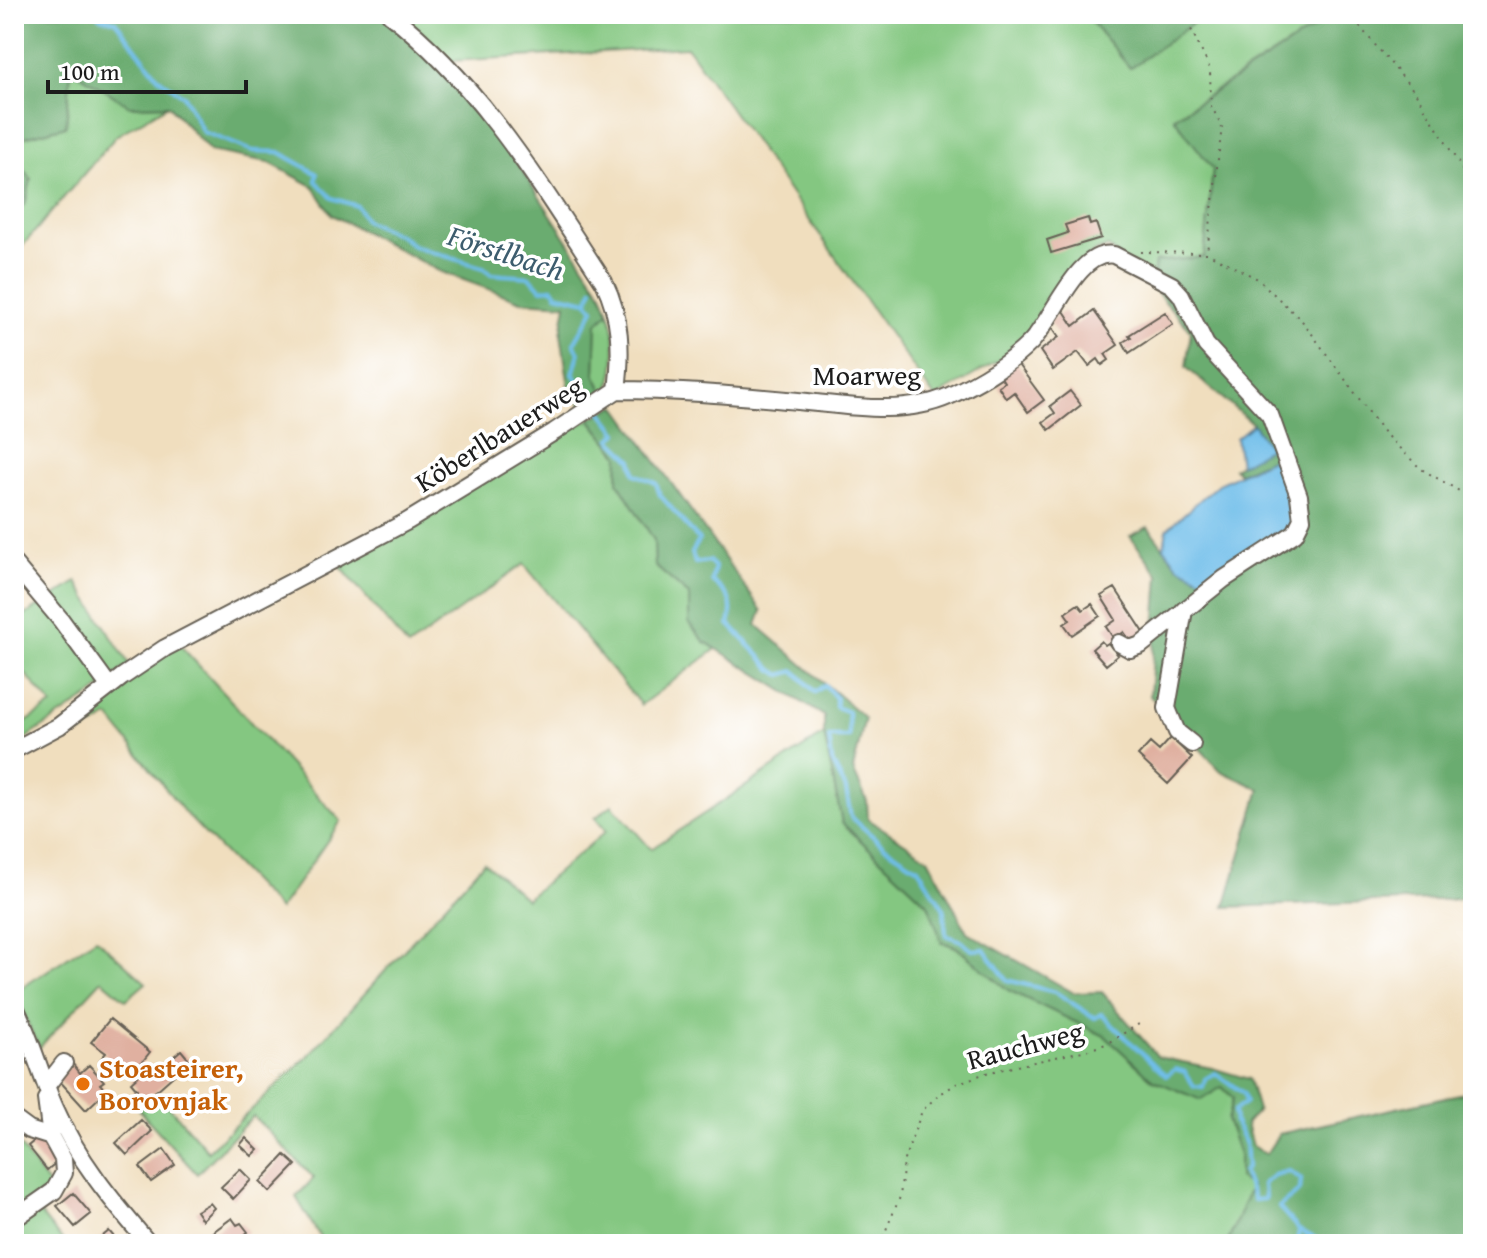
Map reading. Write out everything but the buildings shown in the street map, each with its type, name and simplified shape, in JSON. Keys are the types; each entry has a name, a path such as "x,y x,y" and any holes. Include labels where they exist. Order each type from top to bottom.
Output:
{"street":[{"name":"Köberlbauerweg","path":"14,750 59,726 109,686 187,635 408,521 617,390 619,326 604,282 495,121 466,84 417,35 390,14"},
{"name":"Moarweg","path":"617,390 666,390 869,406 921,405 956,392 1019,352 1035,338 1082,269 1095,256 1104,253 1114,255 1172,285 1181,295 1206,345 1270,415 1299,496 1302,519 1295,533 1224,579 1184,610"},
{"path":"14,564 61,620 109,686"},
{"path":"1119,643 1130,649 1141,645 1184,610"},
{"path":"1184,610 1167,708 1177,732 1192,744"},
{"path":"14,1005 55,1109 96,1181 149,1244"},
{"path":"44,1079 64,1063"},
{"path":"14,1219 54,1191 64,1173 63,1159 51,1137 44,1079"},
{"path":"14,1119 29,1130 51,1137"},
{"path":"63,1159 96,1181"}],"path":[{"path":"1190,14 1189,25 1210,69 1211,106 1222,126 1207,253"},
{"path":"1349,14 1415,92 1473,187"},
{"path":"1132,252 1207,253 1258,279 1304,323 1384,433 1421,469 1473,499"},
{"name":"Rauchweg","path":"880,1244 900,1197 904,1160 917,1123 922,1111 937,1096 956,1084 986,1073 1091,1049 1139,1024"}],"green space":[{"path":"14,14 379,14 439,60 502,140 602,293 609,312 597,323 595,374 605,394 583,407 569,387 561,334 566,304 521,301 439,271 332,215 313,186 268,162 210,151 168,105 130,106 71,69 66,126 14,140"},
{"path":"397,14 1085,14 1130,68 1206,14 1336,14 1174,117 1213,169 1204,258 1155,262 1152,287 1108,247 1092,253 1021,347 935,398 687,47 450,61"},
{"path":"1085,14 1206,14 1130,68"},
{"path":"1336,14 1473,14 1473,911 1467,899 1225,907 1260,789 1221,771 1150,696 1159,575 1130,536 1148,527 1178,566 1274,458 1239,473 1234,468 1269,447 1253,424 1186,367 1191,331 1152,287 1155,262 1204,257 1213,169 1174,118"},
{"path":"71,68 130,106 168,105 116,136 14,256 14,207 25,205 31,179 14,157 14,140 66,126"},
{"path":"14,157 31,179 25,205 14,207"},
{"path":"609,312 614,330 615,354 612,377 605,394 595,374 597,323"},
{"path":"616,405 762,611 757,625 865,718 853,770 867,801 868,819 928,858 967,932 1074,993 1102,992 1158,1057 1249,1079 1258,1110 1246,1124 1252,1146 1266,1154 1279,1134 1473,1091 1473,1244 1227,1244 1251,1186 1239,1178 1239,1154 1227,1120 1233,1098 1222,1087 1201,1100 1153,1080 1105,1036 1008,990 956,947 942,942 928,904 842,823 824,734 824,716 704,641 689,623 689,595 655,566 654,540 618,482 619,455 590,419"},
{"path":"590,419 619,455 618,482 654,540 655,566 689,595 704,641 716,649 641,705 524,564 408,647 340,566 473,485"},
{"path":"77,582 129,664 95,693 14,746 14,726 52,705 14,661 14,622"},
{"path":"179,644 341,821 279,910 186,814 109,717 82,733 75,723 113,689"},
{"path":"824,734 842,823 929,905 942,942 956,947 1008,990 1105,1036 1153,1080 1222,1087 1233,1098 1227,1120 1239,1154 1239,1178 1251,1186 1227,1244 324,1244 296,1197 314,1178 253,1116 197,1174 138,1109 157,1093 208,1151 309,1055 484,862 526,899 606,831 595,818 612,805 651,849"},
{"path":"96,938 146,983 126,1000 102,980 39,1048 14,993"},
{"path":"20,1146 49,1186 32,1203 65,1244 14,1244 14,1151"}],"water":[{"path":"1253,424 1270,448 1240,465 1236,438"},
{"path":"1273,458 1293,495 1293,523 1234,566 1207,581 1178,566 1164,547 1167,529 1218,484"}],"waterway":[{"name":"Förstlbach","path":"98,14 115,21 159,78 184,96 203,132 253,151 279,152 317,174 316,181 332,198 357,206 366,221 403,237 413,246 484,268 491,274 530,277 541,289 553,288 557,294 587,301 594,309 574,343 579,353 573,374 594,401"},
{"path":"588,300 593,288"},
{"name":"Förstlbach","path":"599,408 618,433 611,439 632,460 635,474 656,483 660,495 699,540 692,553 695,563 709,561 715,567 712,581 731,604 729,624 773,670 781,675 795,671 815,692 825,685 836,698 836,707 848,712 849,737 829,737 832,761 846,790 851,817 884,846 918,868 944,909 946,935 972,950 984,949 1007,980 1055,992 1095,1018 1101,1014 1166,1076 1175,1069 1185,1072 1194,1086 1203,1087 1205,1079 1215,1073 1243,1093 1246,1102 1234,1111 1235,1123 1245,1142 1247,1167 1243,1172 1254,1200 1265,1199 1264,1183 1274,1175 1289,1171 1301,1179 1300,1190 1279,1207 1299,1230 1297,1244"},
{"path":"1299,1230 1317,1239 1319,1244"}],"place":[{"name":"Stoasteirer, Borovnjak","path":"83,1084"}]}
